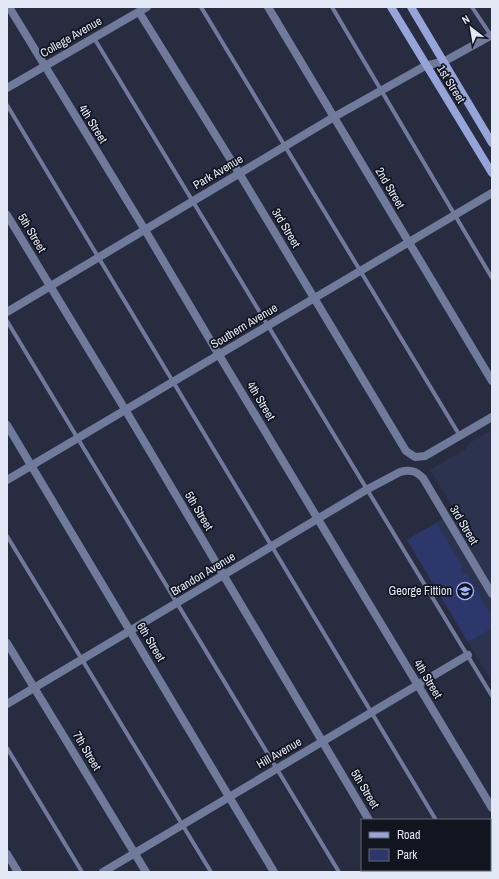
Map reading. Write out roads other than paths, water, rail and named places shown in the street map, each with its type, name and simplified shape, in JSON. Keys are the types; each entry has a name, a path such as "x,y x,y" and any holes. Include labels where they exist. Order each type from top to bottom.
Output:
{"main road":[{"name":"1st Street","path":"391,7 425,66 492,173"},
{"name":"1st Street","path":"411,7 445,61 492,143"}],"street":[{"name":"4th Street","path":"9,7 145,230 492,808"},
{"name":"College Avenue","path":"7,88 147,7"},
{"name":"2nd Street","path":"268,7 492,381"},
{"name":"3rd Street","path":"139,12 239,173 406,451 412,456 425,456 460,436"},
{"name":"Park Avenue","path":"7,312 334,117 425,66 445,61 492,36"},
{"name":"Southern Avenue","path":"7,480 126,411 492,193"},
{"name":"5th Street","path":"7,215 126,411 368,819"},
{"path":"460,436 490,420"},
{"name":"6th Street","path":"7,425 274,872"},
{"name":"3rd Street","path":"413,471 423,478 492,594"},
{"name":"Brandon Avenue","path":"7,704 366,490 400,472 413,471"},
{"name":"7th Street","path":"7,643 146,872"},
{"name":"Hill Avenue","path":"103,872 468,655"},
{"path":"7,854 18,872"}],"lane":[{"path":"201,7 460,436"},
{"path":"332,7 454,216 492,278"},
{"path":"472,7 492,36"},
{"path":"94,38 492,696"},
{"path":"7,105 435,819"},
{"path":"7,321 339,872"},
{"path":"7,536 211,872"},
{"path":"7,748 82,872"}],"place":[{"name":"George Fittion","path":"465,591"}]}
